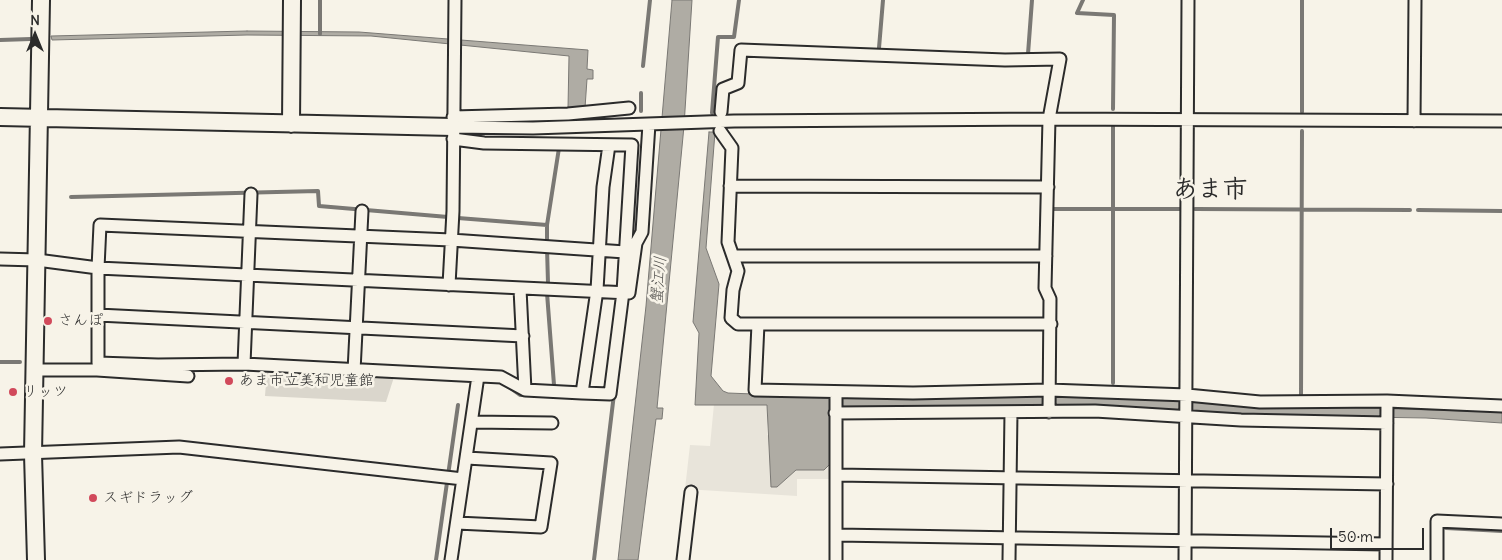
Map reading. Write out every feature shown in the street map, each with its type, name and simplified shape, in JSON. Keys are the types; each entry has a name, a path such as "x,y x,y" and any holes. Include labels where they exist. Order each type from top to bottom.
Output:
{"street":[{"path":"36,560 33,454 40,0"},
{"path":"292,0 292,124"},
{"path":"449,286 455,0"},
{"path":"1185,560 1188,0"},
{"path":"1414,121 1415,0"},
{"path":"721,112 723,89 738,82 741,50 1005,60 1060,59 1049,119 1045,288 1050,299 1051,324 1049,410"},
{"path":"453,127 629,108"},
{"path":"0,117 38,116 292,124 534,128 692,122 1049,119 1502,121"},
{"path":"0,259 37,260 98,268 358,282 520,289 597,290 629,293 636,243 642,232 651,124"},
{"path":"453,127 484,143 632,145 623,292 610,394 526,390 502,377 244,364 158,366 98,363 100,225 451,240 625,252"},
{"path":"720,131 732,148 728,242 738,271 733,290 731,318 738,324 1051,324"},
{"path":"582,393 597,290 602,187 608,144"},
{"path":"730,186 1048,187"},
{"path":"244,364 251,194"},
{"path":"354,371 362,211"},
{"path":"733,256 1046,256"},
{"path":"520,289 526,390"},
{"path":"98,315 523,336"},
{"path":"758,324 755,390 836,394 1049,392 1187,396 1260,402 1502,406"},
{"path":"35,370 97,370 188,376"},
{"path":"451,560 457,523 454,478 467,458 478,376"},
{"path":"836,394 836,560"},
{"path":"1386,560 1387,403"},
{"path":"835,412 1012,412 1049,410 1387,422"},
{"path":"1009,560 1012,412"},
{"path":"472,422 552,423"},
{"path":"0,454 179,447 454,478"},
{"path":"457,523 541,527 551,463 467,458"},
{"path":"837,475 1386,484"},
{"path":"683,560 691,492"},
{"path":"1437,560 1437,520 1502,524"},
{"path":"837,535 1386,544"}],"shaded area":[{"path":"267,370 395,374 386,402 265,396"},
{"path":"714,404 767,405 767,435 770,436 777,487 796,470 824,470 833,461 832,479 797,479 797,496 685,489 690,445 710,446"}],"water":[{"name":"蟹江川","path":"672,0 692,0 684,126 657,408 663,408 662,419 656,419 638,560 618,560 646,306"},
{"path":"247,31 359,32 588,50 587,69 593,70 593,79 587,79 585,108 568,108 569,56 371,36 247,35 52,40 51,36"},
{"path":"709,132 715,132 706,248 719,284 711,376 723,391 728,393 830,397 1044,396 1199,400 1261,405 1502,412 1502,423 1426,418 1240,415 1195,411 831,408 833,461 824,470 796,470 777,487 771,487 767,405 695,405 699,333 693,322"}],"waterway":[{"path":"320,0 320,34"},
{"path":"643,66 650,0"},
{"path":"712,113 718,37 734,37 739,0"},
{"path":"879,48 883,0"},
{"path":"1028,54 1032,0"},
{"path":"1083,0 1077,13 1114,15 1113,109"},
{"path":"1302,0 1302,112"},
{"path":"0,40 31,39"},
{"path":"641,93 641,111"},
{"path":"1113,125 1113,383"},
{"path":"1301,396 1302,131"},
{"path":"547,240 547,225 559,148"},
{"path":"71,197 318,191 319,206 448,217"},
{"path":"1054,209 1181,209"},
{"path":"1195,209 1410,210"},
{"path":"1418,210 1502,211"},
{"path":"458,218 547,225"},
{"path":"547,248 548,283"},
{"path":"547,293 554,385"},
{"path":"0,362 20,362"},
{"path":"509,387 520,395 525,395"},
{"path":"594,560 614,394"},
{"path":"436,560 458,405"},
{"path":"1446,528 1502,531"}],"place":[{"name":"さんぽ","path":"48,321"},
{"name":"あま市立美和児童館","path":"229,381"},
{"name":"リッツ","path":"13,392"},
{"name":"スギドラッグ","path":"93,498"}],"district":[{"name":"あま市","path":"1210,190"}]}
